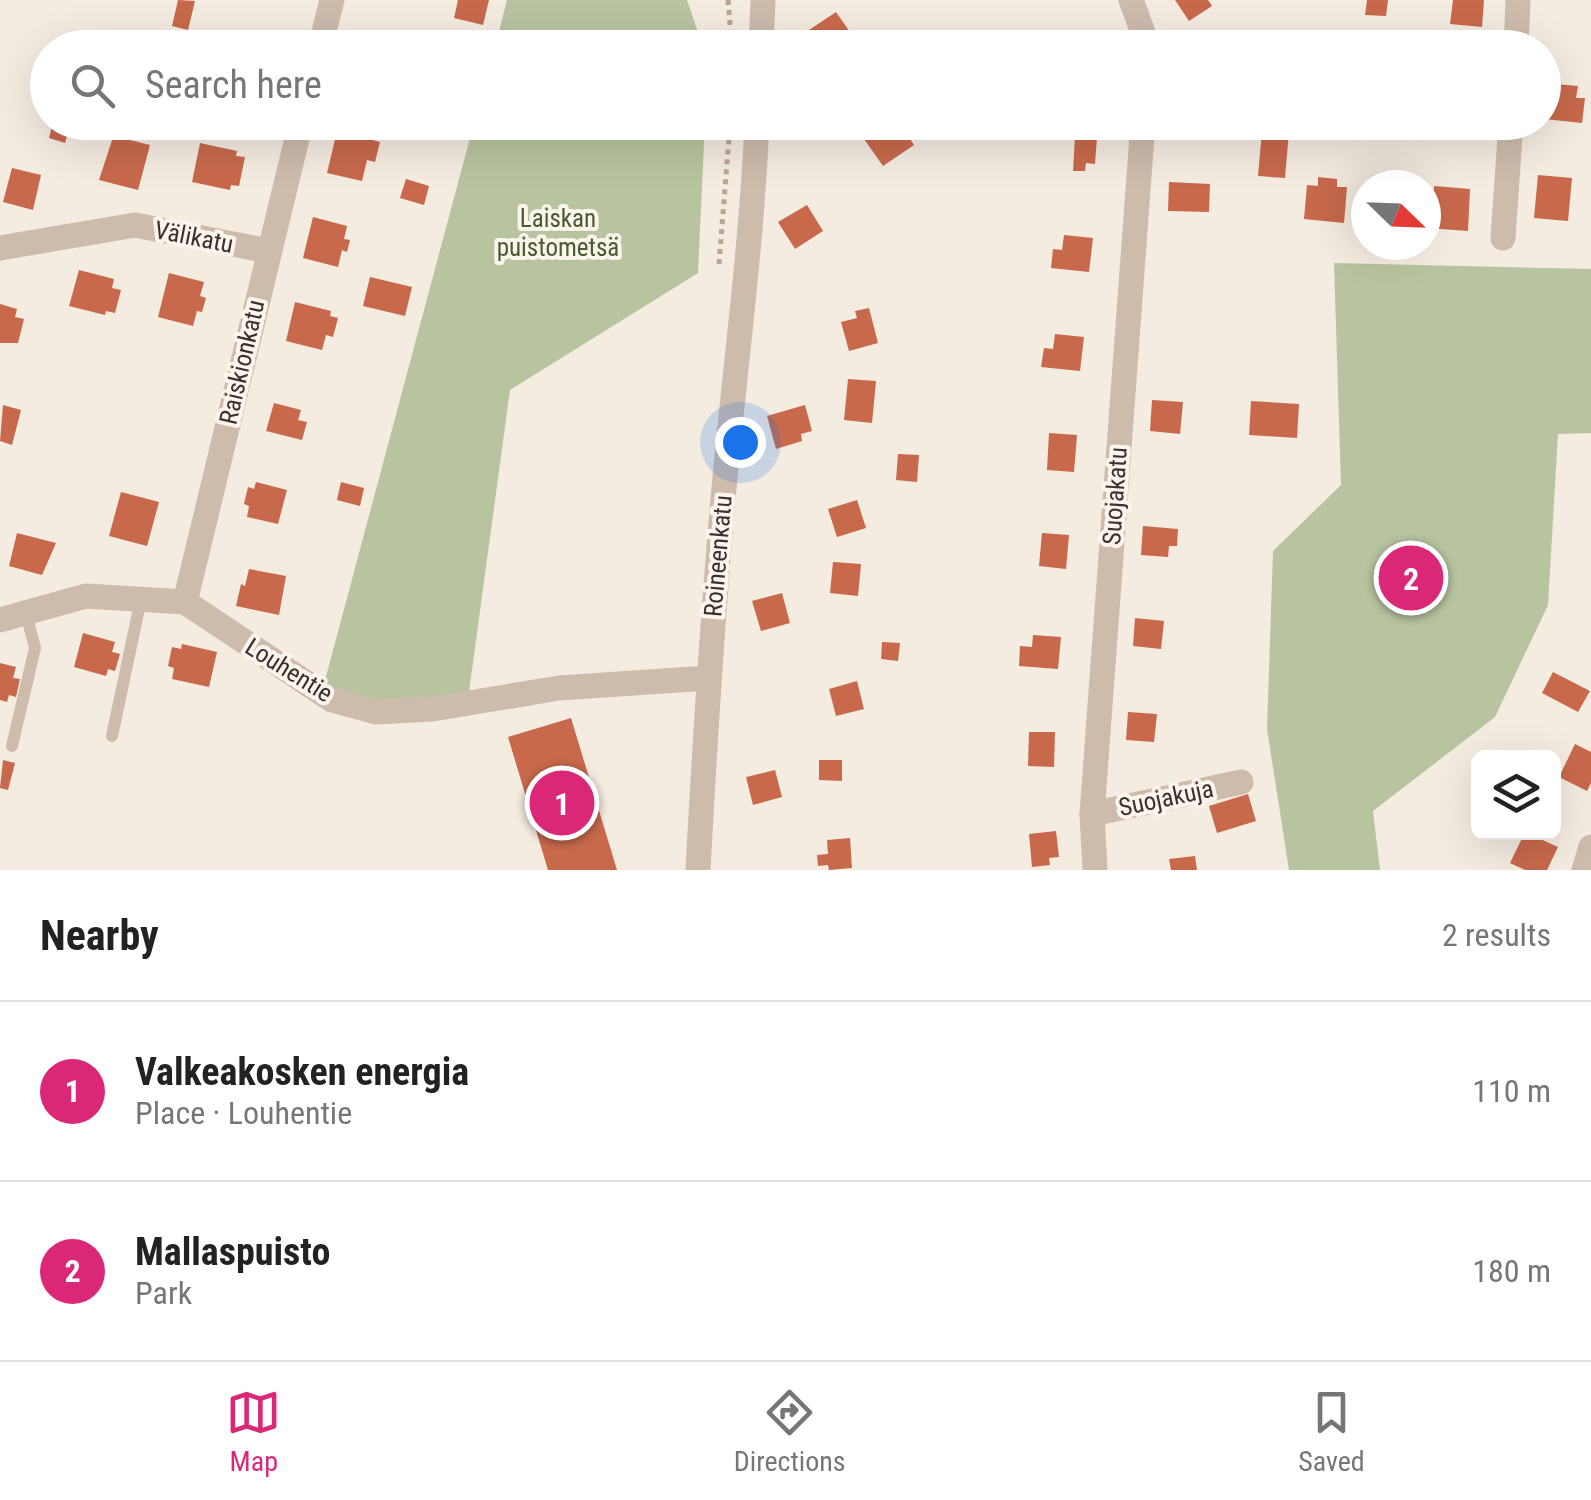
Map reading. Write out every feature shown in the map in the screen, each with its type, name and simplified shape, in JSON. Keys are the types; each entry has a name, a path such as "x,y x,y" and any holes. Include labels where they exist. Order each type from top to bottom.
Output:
{"street":[{"path":"324,30 332,0"},
{"path":"762,30 763,0"},
{"path":"1131,0 1142,30"},
{"path":"1517,30 1518,0"},
{"name":"Raiskionkatu","path":"185,602 297,140"},
{"name":"Roineenkatu","path":"698,870 708,678 753,211 756,140"},
{"name":"Suojakatu","path":"1095,870 1092,814 1142,140"},
{"path":"1503,238 1510,140"},
{"name":"Välikatu","path":"0,248 135,225 269,251"},
{"name":"Louhentie","path":"0,620 86,596 185,602 332,700 376,712 433,709 559,688 708,678"},
{"name":"Suojakuja","path":"1092,814 1240,782"},
{"path":"1584,870 1591,848"}],"lane":[{"path":"112,736 142,599"},
{"path":"12,746 35,648 26,612"}],"path":[{"path":"728,0 730,30"}],"green space":[{"path":"507,0 687,0 697,30 499,30"},
{"name":"Laiskan puistometsä","path":"469,140 704,140 698,273 510,390 469,692 375,701 340,693 324,684"},
{"path":"1334,263 1591,269 1591,433 1558,434 1548,605 1495,717 1373,811 1380,870 1289,870 1267,729 1273,551 1341,485"}],"building":[{"path":"178,0 195,1 188,30 172,26"},
{"path":"458,0 489,0 483,25 454,18"},
{"path":"1175,0 1208,0 1212,6 1189,21"},
{"path":"1367,0 1388,0 1386,16 1365,15"},
{"path":"1453,0 1484,0 1482,27 1450,24"},
{"path":"836,12 849,30 809,30"},
{"path":"1561,84 1578,86 1576,98 1585,98 1582,123 1561,121"},
{"path":"112,140 150,145 138,190 99,180"},
{"path":"335,140 380,142 375,162 367,160 362,181 327,173"},
{"path":"865,140 911,140 914,145 883,166"},
{"path":"1075,140 1097,140 1095,164 1086,163 1085,171 1073,171"},
{"path":"1261,140 1288,140 1285,178 1258,176"},
{"path":"200,143 237,151 236,156 245,157 239,186 231,185 230,190 192,182"},
{"path":"12,168 41,175 33,210 3,202"},
{"path":"1538,175 1572,178 1568,221 1534,218"},
{"path":"1318,177 1337,179 1337,187 1347,187 1344,223 1304,219 1307,185 1318,186"},
{"path":"406,179 429,186 424,205 400,198"},
{"path":"1169,182 1210,184 1209,212 1168,211"},
{"path":"1441,187 1470,189 1468,231 1441,229"},
{"path":"807,205 823,231 795,249 778,222"},
{"path":"313,217 347,226 344,239 350,240 347,252 342,250 338,267 303,258"},
{"path":"1064,235 1093,238 1089,272 1051,268 1053,249 1062,250"},
{"path":"79,270 114,279 112,288 121,290 115,313 106,311 105,315 69,306"},
{"path":"169,273 204,282 200,296 206,298 193,326 158,317"},
{"path":"370,277 412,287 405,316 363,306"},
{"path":"295,302 331,311 330,316 338,318 333,337 326,335 322,350 286,341"},
{"path":"0,304 17,309 15,317 24,319 18,343 0,343"},
{"path":"869,308 878,343 849,351 841,322 857,318 855,311"},
{"path":"1055,334 1084,337 1080,371 1041,367 1044,348 1053,349"},
{"path":"848,379 876,381 872,423 844,420"},
{"path":"1152,400 1183,402 1180,434 1150,431"},
{"path":"1251,401 1299,404 1297,438 1249,435"},
{"path":"274,403 301,410 298,420 307,422 302,440 266,431"},
{"path":"3,405 21,410 12,445 0,441"},
{"path":"805,405 812,431 801,434 802,441 776,449 767,416"},
{"path":"1049,433 1077,435 1074,472 1047,470"},
{"path":"898,454 919,455 917,482 896,480"},
{"path":"256,482 287,490 278,524 247,517 249,506 244,504 248,487 254,489"},
{"path":"341,482 364,488 360,506 337,500"},
{"path":"121,492 159,502 147,546 109,536"},
{"path":"857,500 866,528 837,537 828,509"},
{"path":"1143,526 1178,529 1177,546 1169,546 1168,557 1141,555"},
{"path":"17,533 56,543 42,575 9,566"},
{"path":"1042,533 1069,535 1066,569 1039,566"},
{"path":"833,562 861,564 858,596 830,593"},
{"path":"249,569 286,576 279,615 236,606"},
{"path":"782,593 790,623 761,631 752,601"},
{"path":"1135,618 1164,621 1161,649 1133,646"},
{"path":"83,633 115,642 112,652 120,654 115,671 108,669 106,676 74,667"},
{"path":"1033,635 1061,637 1058,669 1019,666 1020,646 1032,647"},
{"path":"882,642 900,643 898,661 881,659"},
{"path":"182,644 217,652 209,687 172,679 174,668 168,666 172,647 181,649"},
{"path":"0,663 16,667 13,678 20,679 16,697 9,695 7,702 0,700"},
{"path":"1553,672 1590,691 1578,712 1542,693"},
{"path":"857,681 864,709 836,716 829,689"},
{"path":"1128,712 1157,714 1154,742 1126,740"},
{"path":"571,718 617,870 548,870 508,737"},
{"path":"1029,732 1055,732 1054,767 1028,766"},
{"path":"1575,744 1591,752 1591,783 1587,791 1561,778"},
{"path":"3,760 15,763 8,790 0,788"},
{"path":"819,760 842,760 842,781 819,780"},
{"path":"775,770 782,797 753,805 746,777"},
{"path":"1248,794 1256,821 1217,833 1209,806"},
{"path":"1056,831 1059,857 1049,858 1050,865 1032,867 1029,834"},
{"path":"850,838 852,868 829,870 828,865 818,866 817,855 828,854 827,840"},
{"path":"1521,840 1543,840 1558,847 1547,870 1525,870 1510,863"},
{"path":"1195,856 1197,870 1171,870 1169,859"}],"place":[{"name":"Mallaspuisto","path":"1411,578"},
{"name":"Valkeakosken energia","path":"562,803"}]}
